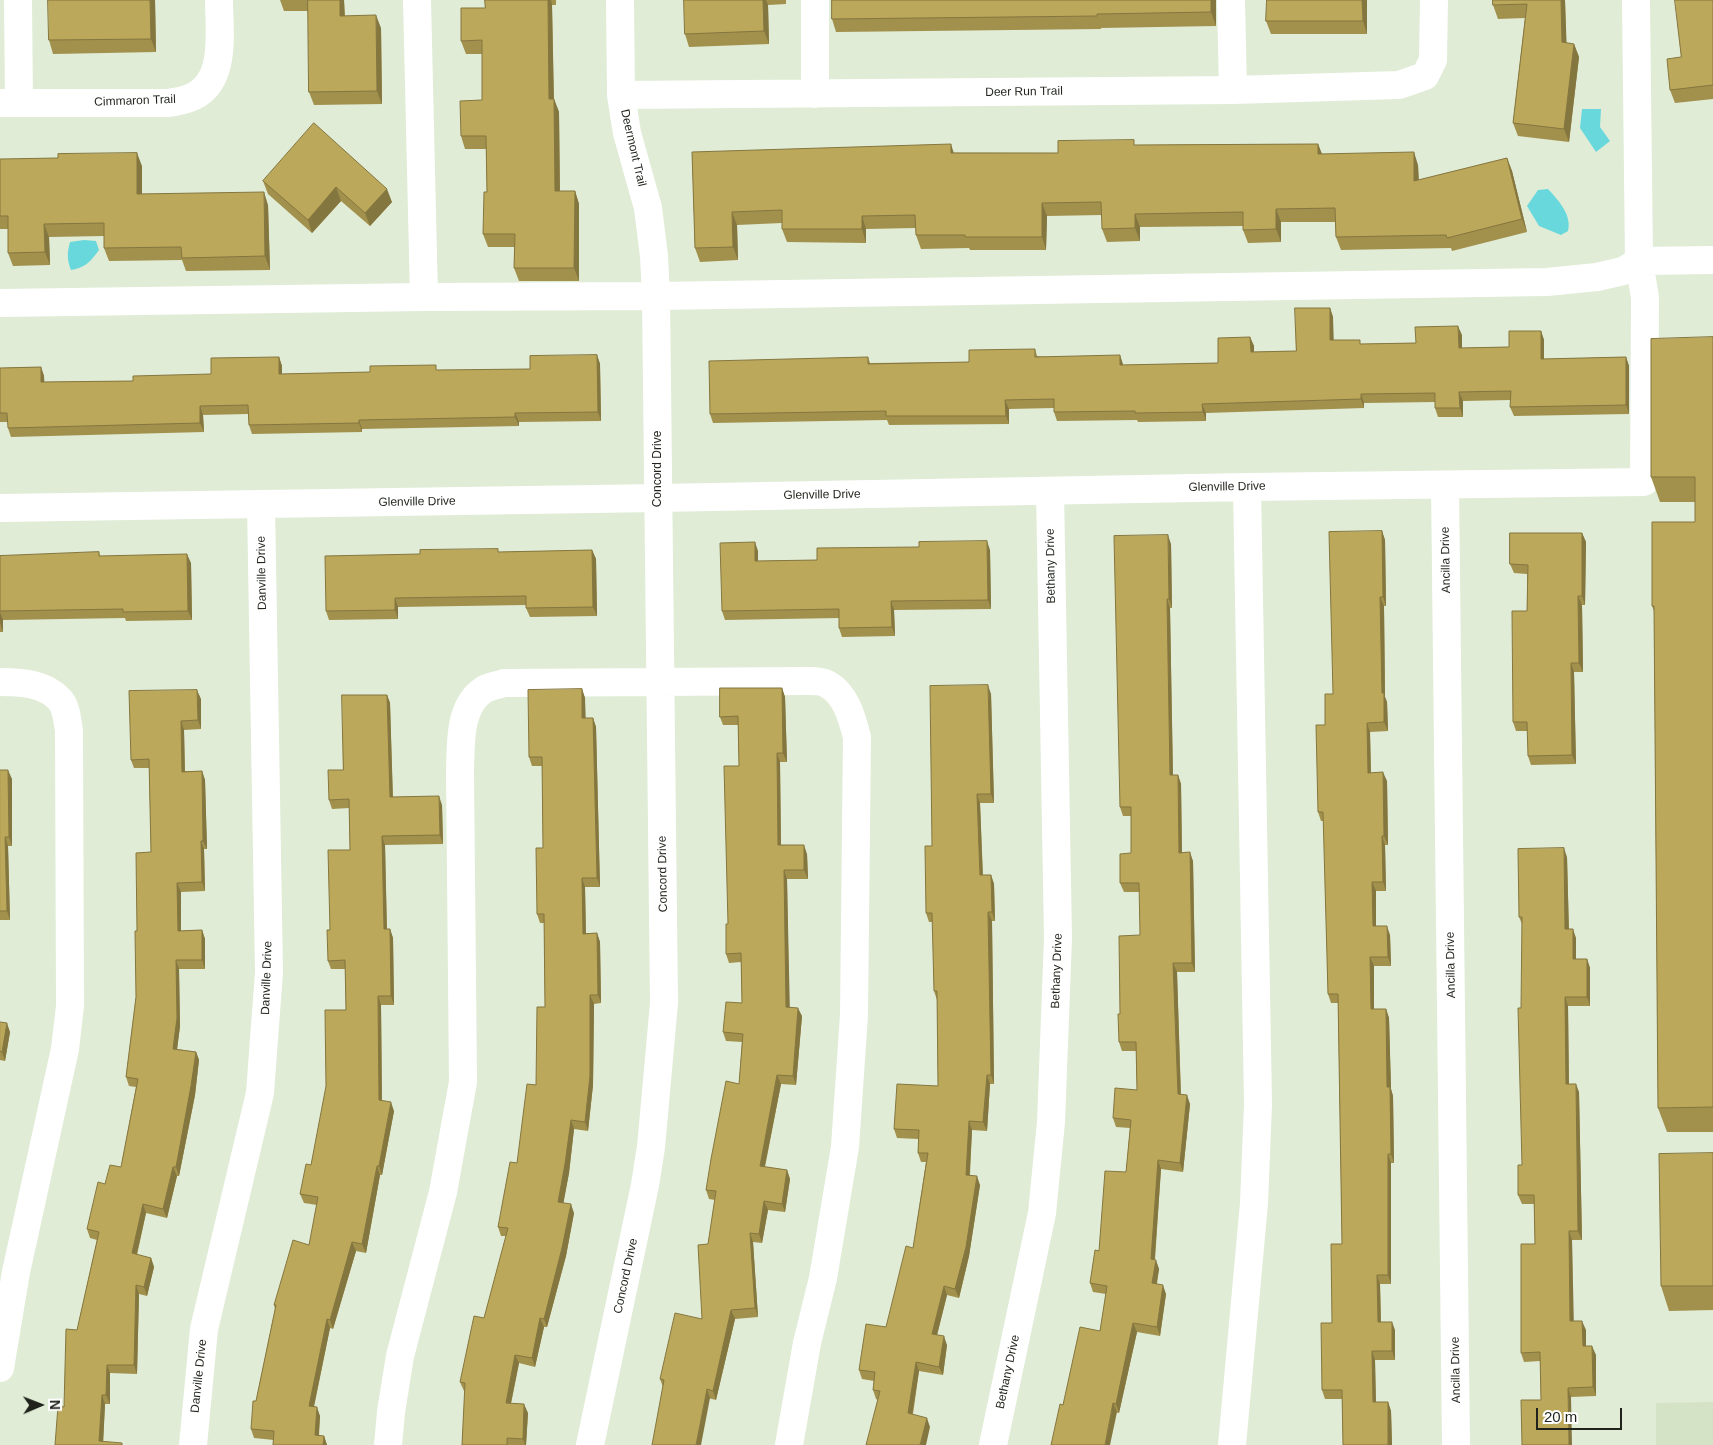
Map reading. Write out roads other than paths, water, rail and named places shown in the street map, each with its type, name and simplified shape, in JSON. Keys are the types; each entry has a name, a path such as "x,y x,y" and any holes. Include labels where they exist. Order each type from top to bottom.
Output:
{"street":[{"path":"10,103 18,0"},
{"name":"Cimmaron Trail","path":"10,103 168,103 189,99 205,89 214,76 220,54 219,0"},
{"path":"416,0 424,297"},
{"name":"Deermont Trail","path":"620,0 621,95 627,133 648,208 654,256 656,296"},
{"path":"815,0 815,94"},
{"path":"1231,0 1232,90"},
{"name":"Deer Run Trail","path":"621,95 1232,90 1399,85 1425,76 1433,60 1434,0"},
{"path":"1636,0 1639,261"},
{"path":"0,303 656,296 1547,282 1597,277 1623,271 1639,261 1713,260"},
{"name":"Glenville Drive","path":"0,508 1644,482 1645,298 1639,261"},
{"name":"Concord Drive","path":"590,1445 645,1185 664,1003 656,296"},
{"name":"Ancilla Drive","path":"1445,485 1456,1445"},
{"path":"1232,1445 1254,1203 1258,1104 1247,487"},
{"name":"Bethany Drive","path":"993,1445 1042,1213 1051,1122 1058,938 1050,491"},
{"name":"Danville Drive","path":"193,1445 204,1329 260,1092 269,972 261,504"},
{"path":"388,1445 400,1356 443,1192 463,1082 460,772 461,731 467,711 475,698 486,688 504,683 791,681 826,683 839,694 849,711 857,737 854,1015 845,1147 823,1278 807,1343 789,1445"},
{"path":"0,682 20,682 49,691 61,701 66,714 69,730 70,1006 65,1049 16,1272 0,1368"}],"water":[{"path":"1582,109 1601,109 1600,127 1610,141 1596,152 1580,128"},
{"path":"1548,189 1560,203 1568,219 1568,231 1561,235 1539,226 1527,206 1538,190"},
{"path":"96,241 99,250 80,268 71,270 68,256 70,242"}]}
